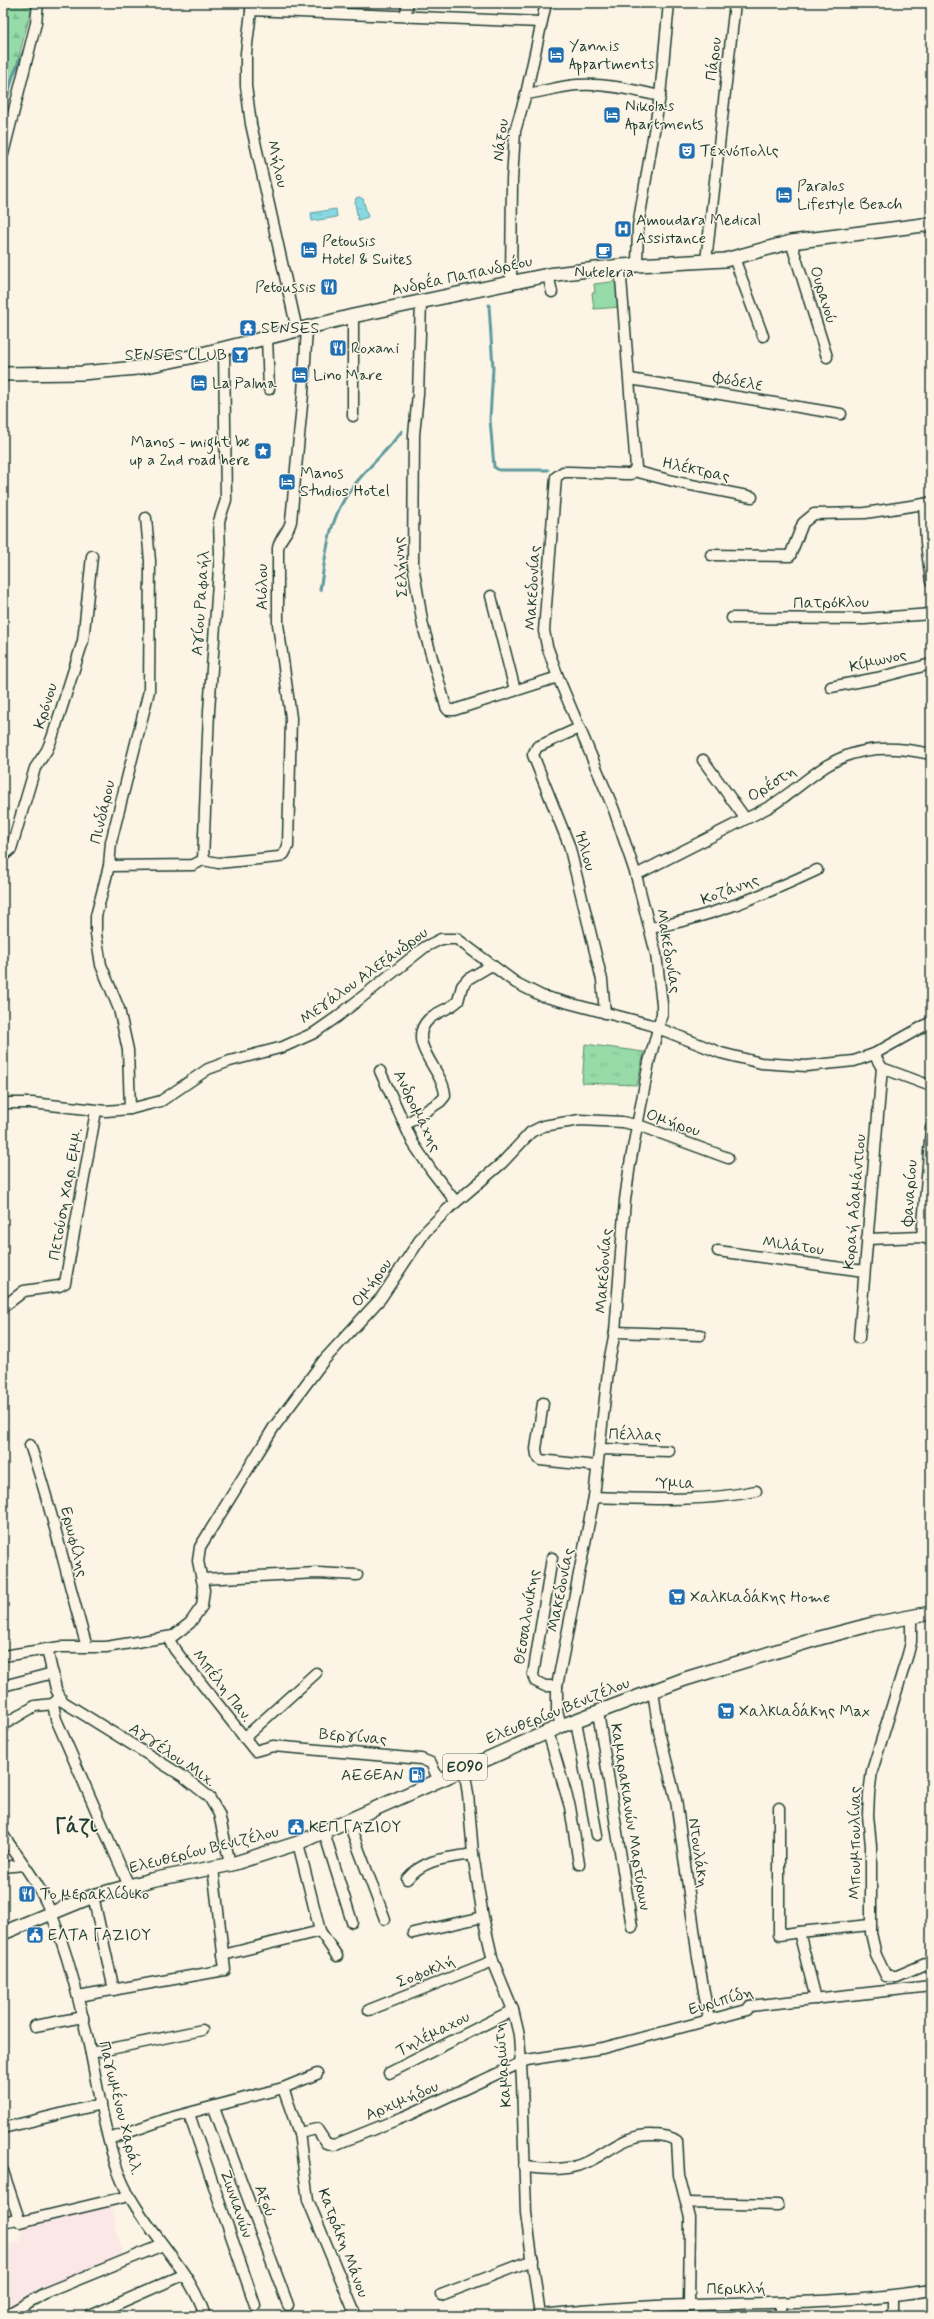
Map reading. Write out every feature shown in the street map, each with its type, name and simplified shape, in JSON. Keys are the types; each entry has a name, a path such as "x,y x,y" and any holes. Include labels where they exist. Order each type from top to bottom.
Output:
{"main road":[{"name":"Ανδρέα Παπανδρέου","path":"3,374 69,374 121,370 224,349 353,316 548,276 620,266 734,258 791,242 931,224"},
{"name":"Ελευθερίου Βενιζέλου","path":"3,1933 93,1896 129,1886 230,1864 298,1843 438,1779 561,1726 653,1691 762,1654 865,1626 931,1612"}],"street":[{"path":"3,154 36,23 38,3"},
{"path":"405,16 408,3"},
{"name":"Νάξου","path":"511,283 514,141 546,3"},
{"path":"637,265 640,206 660,96 669,3"},
{"name":"Πάρου","path":"706,261 735,3"},
{"path":"252,6 405,16 542,22"},
{"name":"Μήλου","path":"252,6 246,53 246,86 252,124 302,329"},
{"path":"526,94 578,85 616,87 660,96"},
{"name":"Ουρανού","path":"791,242 827,357"},
{"path":"734,258 763,336"},
{"path":"620,266 636,462 634,471"},
{"path":"548,276 552,292"},
{"name":"Σελήνης","path":"421,302 418,394 414,435 413,566 423,626 448,710 558,677"},
{"path":"353,316 353,416"},
{"name":"Αιόλου","path":"203,860 218,863 279,856 287,851 291,718 278,624 278,548 281,537 287,532 291,521 304,394 302,329"},
{"path":"267,338 269,389"},
{"name":"Αγίου Ραφαήλ","path":"203,860 209,711 220,554 219,521 226,500 224,349"},
{"name":"Φόδελε","path":"630,379 841,414"},
{"name":"Ηλέκτρας","path":"634,471 681,484 752,497"},
{"name":"Μακεδονίας","path":"561,1726 557,1710 557,1686 594,1497 609,1362 615,1332 625,1200 636,1125 662,1010 661,988 650,928 636,875 614,810 558,677 547,646 544,631 556,477 563,472 626,474 634,471"},
{"path":"711,555 787,557 791,554 805,519 814,514 865,513 928,503 926,543 931,582"},
{"name":"Πινδάρου","path":"130,1108 128,1050 119,1010 101,965 96,934 98,906 109,866 111,842 149,691 150,561 146,518"},
{"name":"Κρόνου","path":"3,856 10,849 35,768 47,750 52,738 84,641 92,556"},
{"path":"491,596 515,690"},
{"name":"Πατρόκλου","path":"732,618 864,619 931,614"},
{"name":"Κίμωνος","path":"831,687 877,678 931,664"},
{"name":"Ήλιου","path":"579,728 537,747 533,755 570,845 602,980 605,1013"},
{"name":"Ορέστη","path":"636,875 780,800 827,765 880,747 931,754"},
{"path":"703,760 745,818"},
{"path":"109,866 193,864 203,860"},
{"name":"Κοζάνης","path":"650,928 692,920 714,913 771,891 817,870"},
{"name":"Μεγάλου Αλεξάνδρου","path":"3,1103 32,1103 96,1111 130,1108 161,1101 200,1074 215,1066 270,1051 310,1035 337,1017 436,940 446,938 462,941 516,983 542,996 658,1028 721,1053 761,1063 806,1066 854,1061 874,1054 931,1022"},
{"path":"405,1125 441,1101 445,1096 443,1086 421,1042 425,1026 436,1014 458,1001 462,986 468,979 492,965"},
{"path":"874,1054 882,1068 931,1086"},
{"name":"Κοραή Αδαμάντιου","path":"859,1338 882,1068"},
{"name":"Ανδρομάχης","path":"380,1071 405,1125 423,1159 456,1202"},
{"name":"Πετούση Χαρ. Εμμ.","path":"3,1307 24,1291 59,1286 65,1282 96,1111"},
{"name":"Ομήρου","path":"168,1638 186,1627 198,1613 204,1596 198,1561 200,1547 256,1454 320,1365 381,1298 425,1232 456,1202 502,1163 531,1132 538,1128 580,1120 603,1120 636,1125 728,1158"},
{"name":"Φαναρίου","path":"926,1239 931,1128"},
{"path":"867,1239 926,1239"},
{"name":"Μιλάτου","path":"718,1250 864,1271"},
{"path":"615,1332 700,1335"},
{"path":"543,1403 536,1449 540,1460 598,1466"},
{"name":"Ερωφίλης","path":"30,1445 46,1490 67,1580 88,1647"},
{"name":"Πέλλας","path":"600,1449 669,1451"},
{"name":"Ύμια","path":"594,1497 690,1499 729,1496 756,1490"},
{"name":"Θεσσαλονίκης","path":"552,1558 533,1675 535,1681 545,1686 557,1686"},
{"path":"202,1579 312,1573 357,1575"},
{"name":"Μπουμπουλίνας","path":"911,1616 911,1642 869,1784 868,1815 871,1846 870,1925 876,1955 886,1976 899,1975 925,1964 931,1967"},
{"path":"3,1656 47,1649 106,1647 168,1638"},
{"name":"Μπέλη Παν.","path":"168,1638 175,1650 255,1750"},
{"path":"47,1649 56,1701 56,1719 129,1886"},
{"path":"3,1686 52,1673"},
{"path":"244,1738 316,1673"},
{"name":"Ντουλάκη","path":"653,1691 659,1732 676,1800 698,1958 709,2020"},
{"path":"3,1725 35,1706 56,1701"},
{"name":"Αγγέλου Μιχ.","path":"56,1701 70,1707 184,1777 210,1797 220,1814 230,1864"},
{"name":"Καμαρακιανών Μαρτύρων","path":"598,1712 632,1927"},
{"path":"576,1721 597,1835"},
{"path":"548,1732 570,1807 579,1864"},
{"name":"Βεργίνας","path":"255,1750 268,1746 282,1746 421,1759 431,1763 438,1779"},
{"name":"Καμαριώτη","path":"464,1768 468,1790 473,1854 483,1917 493,1961 513,2010 518,2027 522,2062 526,2213 540,2316"},
{"path":"779,1808 779,1935 870,1925"},
{"path":"348,1821 385,1919"},
{"path":"324,1832 352,1922"},
{"name":"Παγωμένου Χαράλ.","path":"3,1835 38,1886 51,1913 78,1996 109,2139 119,2174 129,2196 183,2275 205,2316"},
{"path":"298,1843 320,1931 337,1956"},
{"path":"407,1879 419,1867 428,1862 473,1854"},
{"path":"3,1867 23,1865"},
{"path":"78,1996 225,1970 213,1868"},
{"path":"93,1896 114,1990"},
{"path":"412,1933 483,1917"},
{"path":"223,1955 320,1931"},
{"path":"799,1932 816,1999"},
{"name":"Σοφοκλή","path":"369,2010 493,1961"},
{"name":"Ευριπίδη","path":"522,2062 532,2059 607,2048 747,2010 750,2006 790,2000 816,1999 931,1986"},
{"name":"Τηλέμαχου","path":"388,2073 513,2010"},
{"path":"35,2026 83,2017"},
{"path":"91,2053 202,2030"},
{"name":"Αρχιμήδου","path":"299,2133 315,2128 321,2131 328,2145 338,2144 442,2100 522,2062"},
{"path":"109,2139 189,2114 283,2088 317,2074"},
{"name":"Κατράκη Μάνου","path":"283,2088 299,2133 308,2200 356,2316"},
{"path":"3,2128 102,2104"},
{"name":"Αξού","path":"214,2108 288,2305"},
{"name":"Ζωνιανών","path":"189,2114 256,2305"},
{"path":"524,2167 555,2170 579,2165 590,2162 623,2140 638,2136 662,2136 677,2141 679,2175 690,2218 689,2305"},
{"path":"3,2172 18,2220"},
{"path":"3,2222 129,2196"},
{"path":"687,2203 778,2205"},
{"path":"10,2313 45,2293 163,2245"},
{"path":"441,2296 533,2260"},
{"path":"90,2316 183,2275"},
{"name":"Περικλή","path":"540,2316 689,2305 782,2304 892,2296 931,2290"},
{"path":"892,2296 893,2316"},
{"path":"782,2304 782,2316"}],"shaded area":[{"path":"111,2206 123,2257 38,2290 3,2313 3,2245 20,2242 22,2227"}],"green space":[{"path":"7,3 33,3 3,116 3,21"},
{"path":"619,281 622,307 594,309 592,293 595,293 594,284"},
{"path":"585,1044 644,1052 637,1085 582,1083"}],"water":[{"path":"359,197 363,199 368,217 358,220 355,203 356,198"},
{"path":"336,209 337,217 312,221 311,213"}],"waterway":[{"path":"3,113 13,76 26,45"},
{"path":"489,305 493,368 490,419 494,467 499,470 548,470"},
{"path":"320,590 330,534 339,509 355,484 402,431"}],"place":[{"name":"Yannis Appartments","path":"556,55"},
{"name":"Nikolas Apartments","path":"612,115"},
{"name":"Τεχνόπολις","path":"687,151"},
{"name":"Paralos Lifestyle Beach","path":"784,195"},
{"name":"Amoudara Medical Assistance","path":"623,229"},
{"name":"Petousis Hotel & Suites","path":"309,250"},
{"name":"Nuteleria","path":"604,251"},
{"name":"Petoussis","path":"329,287"},
{"name":"SENSES","path":"248,328"},
{"name":"Roxani","path":"338,348"},
{"name":"SENSES CLUB","path":"240,355"},
{"name":"Lino Mare","path":"300,375"},
{"name":"La Palma","path":"199,383"},
{"name":"Manos - might be up a 2nd road here","path":"263,451"},
{"name":"Manos Studios Hotel","path":"287,482"},
{"name":"Χαλκιαδάκης Home","path":"677,1597"},
{"name":"Χαλκιαδάκης Max","path":"726,1711"},
{"name":"AEGEAN","path":"417,1775"},
{"name":"ΚΕΠ ΓΑΖΙΟΥ","path":"296,1827"},
{"name":"Το μερακλίδικο","path":"27,1894"},
{"name":"ΕΛΤΑ ΓΑΖΙΟΥ","path":"35,1935"}],"district":[{"name":"Γάζι","path":"76,1826"}]}
